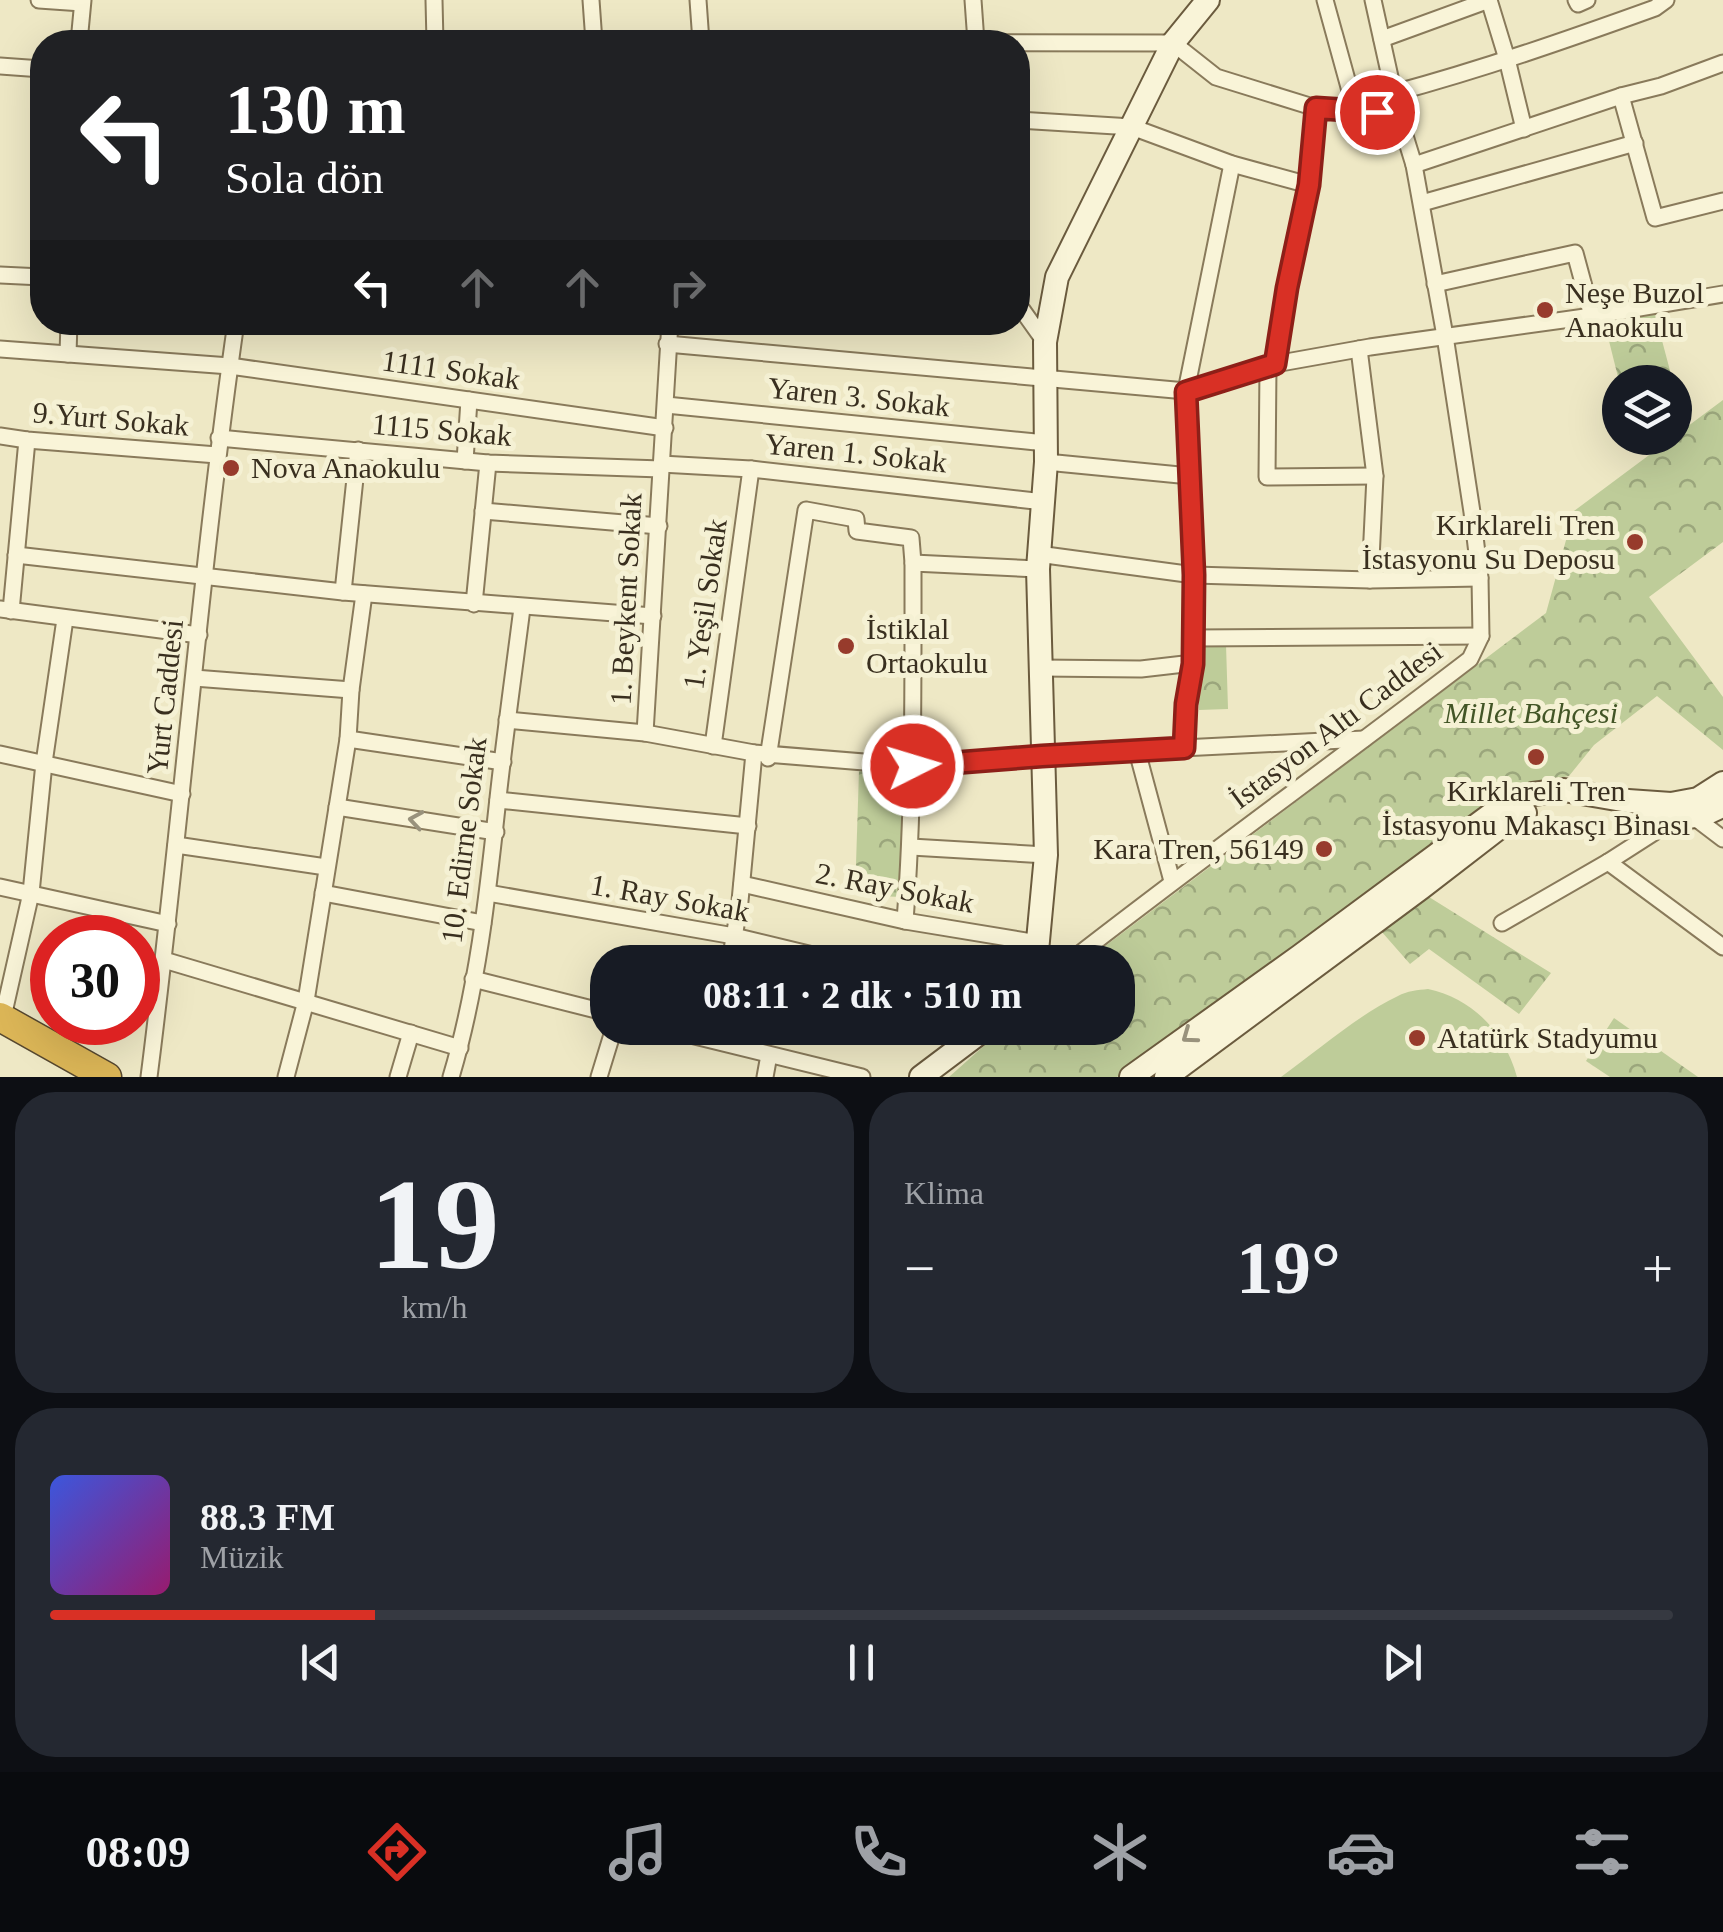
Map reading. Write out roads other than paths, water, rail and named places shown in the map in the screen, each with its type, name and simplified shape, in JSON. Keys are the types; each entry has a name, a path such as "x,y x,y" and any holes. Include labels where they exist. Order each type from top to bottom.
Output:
{"highway":[{"path":"0,1018 107,1077"},
{"path":"0,1031 75,1077"}],"main road":[{"path":"1038,945 1046,855 1038,561 1046,453 1046,342 1058,277 1172,43 1208,0"},
{"path":"1689,812 1723,783"},
{"path":"1131,1077 1504,805 1533,794 1564,790 1671,804 1689,812"},
{"path":"1166,1077 1513,817 1560,802 1689,812 1723,806"},
{"path":"920,1077 963,1045"}],"street":[{"path":"39,0 82,2 80,30"},
{"path":"434,0 435,30"},
{"path":"591,0 593,30"},
{"path":"698,0 700,30"},
{"path":"974,0 975,30"},
{"path":"1325,0 1356,109"},
{"name":"İstasyon Altı Caddesi","path":"1091,945 1470,660 1481,636 1480,578 1445,336 1414,165 1398,114 1373,0"},
{"path":"1382,39 1489,0 1524,129"},
{"path":"1576,0 1578,4 1586,0"},
{"path":"1394,93 1507,59 1655,8 1666,0"},
{"path":"1030,42 1172,43 1216,77 1316,108 1398,114"},
{"path":"1414,165 1723,63"},
{"path":"0,66 30,67"},
{"path":"1621,96 1655,218 1723,202"},
{"path":"1316,108 1309,185 1271,365 1267,476 1375,476"},
{"path":"1030,121 1132,127 1232,164 1309,185"},
{"path":"1422,203 1635,143"},
{"path":"1184,748 1193,664 1194,575 1186,392 1232,164"},
{"path":"1435,284 1575,253 1592,316"},
{"path":"0,275 30,276"},
{"path":"667,344 1186,392 1271,365 1723,294"},
{"path":"1030,320 1046,342"},
{"path":"68,354 69,335"},
{"name":"Yurt Caddesi","path":"149,1077 217,455 234,335"},
{"name":"1. Beykent Sokak","path":"645,733 668,335"},
{"name":"1111 Sokak","path":"0,349 230,366 664,428"},
{"path":"1360,350 1375,476 1370,580"},
{"path":"465,461 469,400"},
{"name":"Yaren 3. Sokak","path":"666,406 1046,453 1190,476"},
{"name":"9.Yurt Sokak","path":"0,436 217,455"},
{"name":"1115 Sokak","path":"220,438 488,463 661,467"},
{"path":"27,440 16,554 5,610 199,635"},
{"path":"343,592 358,450"},
{"path":"474,604 488,463"},
{"name":"Yaren 1. Sokak","path":"661,467 751,469 1044,502"},
{"name":"1. Yeşil Sokak","path":"712,746 751,469"},
{"path":"733,945 748,826 806,510 856,519 856,531 911,538 913,766 905,921"},
{"path":"483,512 659,526"},
{"path":"16,554 343,592 653,616"},
{"path":"914,563 1038,561 1194,575 1370,580 1480,578"},
{"path":"286,1077 306,1001 348,739 364,594"},
{"name":"10. Edirne Sokak","path":"451,1077 460,1048 488,893 522,608"},
{"path":"0,1018 31,893 44,763 65,619"},
{"path":"1192,638 1481,636"},
{"path":"1040,668 1141,669 1193,664"},
{"path":"194,678 352,690"},
{"path":"507,720 645,733 764,755 913,766 1366,738"},
{"path":"348,739 503,762"},
{"path":"1137,750 1172,881"},
{"path":"0,754 182,794"},
{"path":"498,800 748,826"},
{"path":"337,808 496,832"},
{"path":"1502,923 1689,812 1723,839"},
{"path":"176,845 326,867"},
{"path":"911,847 1046,855"},
{"path":"1608,862 1723,947"},
{"name":"2. Ray Sokak","path":"742,884 1004,945"},
{"path":"0,886 168,924"},
{"path":"323,893 483,923"},
{"name":"1. Ray Sokak","path":"488,893 771,945"},
{"path":"164,960 460,1048"},
{"path":"473,979 590,1009"},
{"path":"398,1077 410,1033"},
{"path":"600,1077 609,1045"},
{"path":"744,1045 769,1055 862,1077"},
{"path":"765,1077 769,1055"}],"place":[{"name":"Neşe Buzol Anaokulu","path":"1545,310"},
{"name":"Nova Anaokulu","path":"231,468"},
{"name":"Kırklareli Tren İstasyonu Su Deposu","path":"1635,542"},
{"name":"İstiklal Ortaokulu","path":"846,646"},
{"name":"Kırklareli Tren İstasyonu Makasçı Binası","path":"1536,757"},
{"name":"Kara Tren, 56149","path":"1324,849"},
{"name":"Atatürk Stadyumu","path":"1417,1038"}],"park label":[{"name":"Millet Bahçesi","path":"1531,713"}]}
